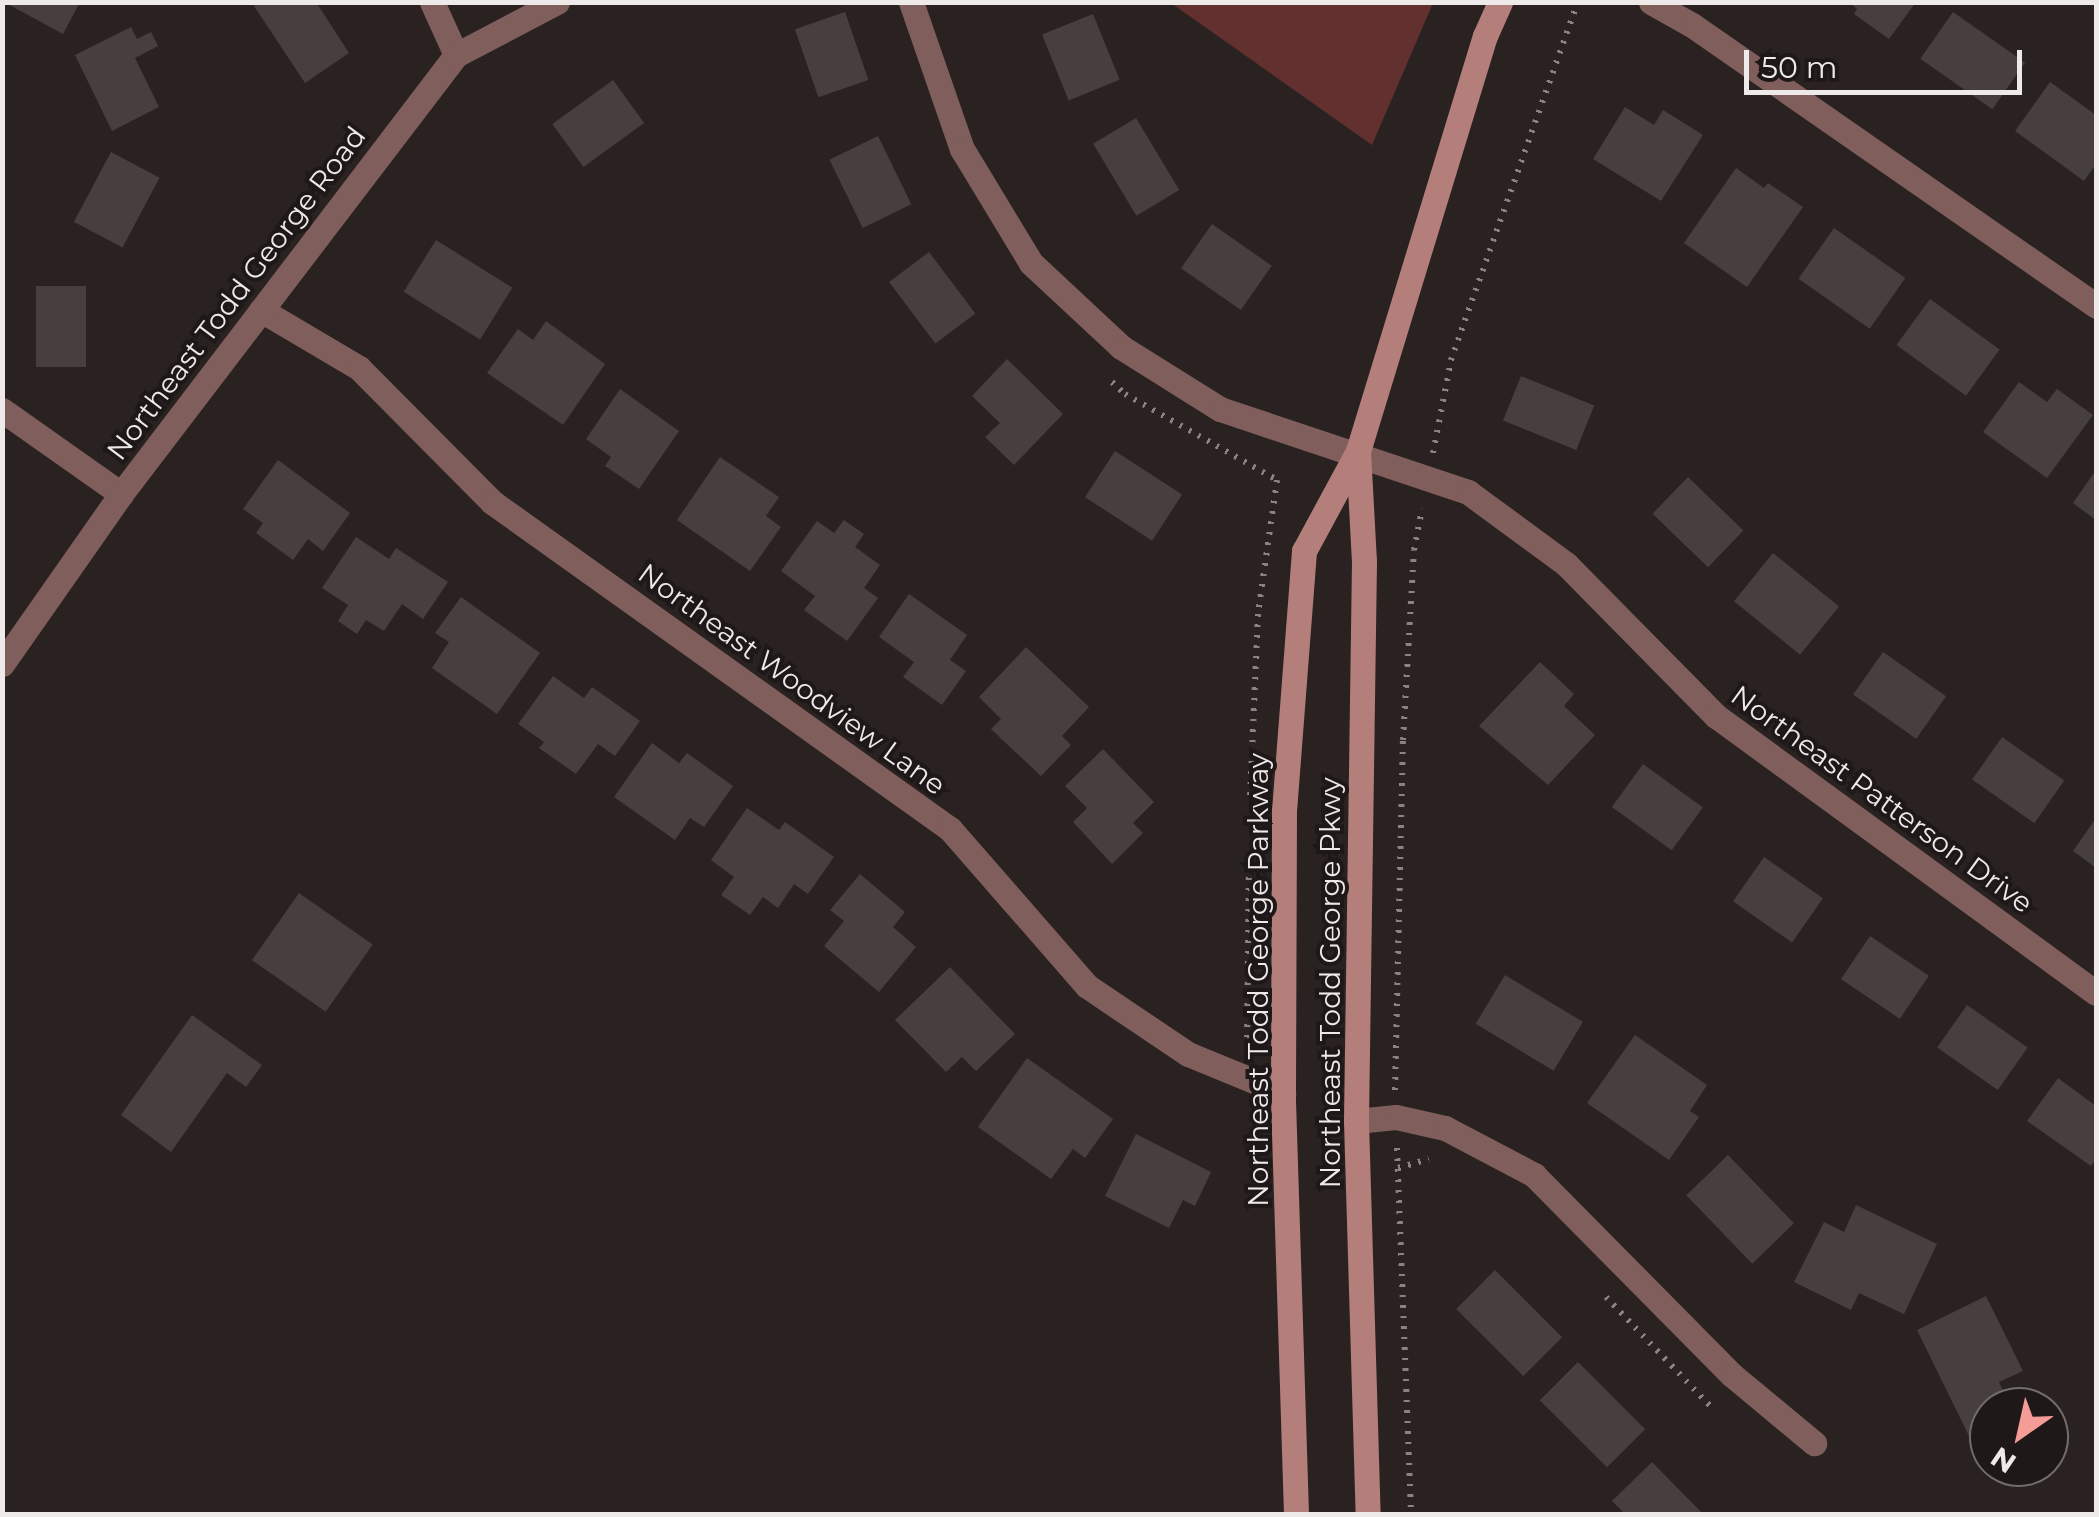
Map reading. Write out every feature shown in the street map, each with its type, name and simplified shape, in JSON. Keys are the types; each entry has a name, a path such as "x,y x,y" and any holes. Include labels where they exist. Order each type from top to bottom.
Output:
{"main road":[{"name":"Northeast Todd George Parkway","path":"1296,1514 1282,1094 1284,811 1304,552 1358,452 1484,36 1500,2"},
{"name":"Northeast Todd George Pkwy","path":"1358,452 1364,561 1356,1121 1368,1514"}],"street":[{"path":"432,2 456,55"},
{"name":"Northeast Todd George Road","path":"2,664 120,494 456,55 557,2"},
{"name":"Northeast Patterson Drive","path":"911,2 962,149 1031,263 1121,347 1220,409 1358,452 1468,492 1566,564 1716,716 2096,993"},
{"path":"1651,2 1692,24 2096,306"},
{"name":"Northeast Woodview Lane","path":"261,310 359,368 492,502 950,829 1088,986 1188,1054 1282,1094"},
{"path":"2,410 120,494"},
{"path":"1356,1121 1396,1117 1445,1128 1534,1175 1732,1375 1814,1443"}],"path":[{"path":"1411,1514 1396,1117 1403,740 1414,550 1450,360 1578,2"},
{"path":"1098,368 1125,394 1277,480 1258,614 1250,807"},
{"path":"1247,1078 1250,844"},
{"path":"1398,1168 1424,1158 1436,1162"},
{"path":"1601,1291 1714,1410"}],"shaded area":[{"path":"1171,3 1433,3 1372,145"}],"building":[{"path":"4,2 80,2 63,34"},
{"path":"259,2 316,2 349,53 305,83 254,6"},
{"path":"1849,2 1916,2 1889,39 1854,14 1857,9"},
{"path":"845,12 868,80 818,97 795,29"},
{"path":"1953,12 2025,62 1992,109 1920,59"},
{"path":"1093,14 1120,80 1069,100 1042,35"},
{"path":"131,27 137,39 151,32 158,46 135,58 159,107 112,131 75,55"},
{"path":"613,80 644,123 583,167 552,124"},
{"path":"2050,82 2096,115 2096,164 2084,181 2015,131"},
{"path":"1625,107 1654,125 1663,110 1703,135 1661,201 1593,159"},
{"path":"1136,118 1179,190 1136,216 1093,144"},
{"path":"878,136 911,204 863,228 829,160"},
{"path":"111,152 160,178 122,248 74,222"},
{"path":"1736,168 1764,188 1768,183 1803,207 1747,287 1684,243"},
{"path":"1212,224 1272,266 1241,310 1181,268"},
{"path":"1834,228 1905,278 1870,329 1798,279"},
{"path":"436,240 512,288 480,339 404,292"},
{"path":"929,252 975,313 935,344 889,282"},
{"path":"36,286 86,286 86,367 36,367"},
{"path":"1930,299 2000,350 1966,396 1896,345"},
{"path":"546,321 605,364 563,425 487,373 518,329 533,340"},
{"path":"1007,359 1063,414 1014,465 985,437 1000,423 972,396"},
{"path":"1521,376 1594,406 1576,450 1503,421"},
{"path":"2019,382 2047,402 2057,389 2093,415 2047,478 1983,432"},
{"path":"620,389 679,431 639,489 605,466 611,457 586,439"},
{"path":"1115,451 1182,495 1152,541 1085,497"},
{"path":"720,457 779,497 766,516 781,527 750,571 677,520"},
{"path":"278,460 350,513 323,551 308,539 293,560 256,533 263,523 243,509"},
{"path":"2096,470 2096,520 2073,503"},
{"path":"1688,477 1743,530 1708,567 1653,514"},
{"path":"844,520 864,534 855,547 880,565 864,588 878,598 847,641 804,610 815,596 781,571 817,521 834,533"},
{"path":"356,537 389,559 396,548 448,582 423,619 402,604 384,631 366,620 357,634 338,621 348,605 322,588"},
{"path":"1773,553 1839,606 1800,655 1734,601"},
{"path":"909,594 967,635 950,660 966,671 942,705 903,677 914,662 879,637"},
{"path":"461,597 540,653 497,714 432,668 449,642 435,633"},
{"path":"1026,647 1089,707 1062,736 1071,745 1041,776 991,729 1001,719 979,697"},
{"path":"1883,652 1946,696 1916,739 1853,695"},
{"path":"1540,662 1574,694 1564,706 1595,735 1548,785 1479,726"},
{"path":"553,676 584,698 592,687 640,721 615,756 598,744 576,774 539,748 544,742 518,724"},
{"path":"2002,737 2064,781 2034,823 1972,780"},
{"path":"652,743 679,763 687,753 733,786 704,827 690,818 675,840 614,797"},
{"path":"1103,749 1154,802 1133,823 1143,833 1112,864 1073,822 1087,808 1065,786"},
{"path":"1643,764 1703,807 1672,850 1612,807"},
{"path":"747,808 779,830 785,822 834,857 808,894 794,884 778,908 763,897 750,915 721,895 734,877 711,860"},
{"path":"2096,818 2096,868 2073,851"},
{"path":"1764,857 1823,898 1792,943 1733,901"},
{"path":"860,874 905,912 893,927 916,947 879,992 824,946 844,921 830,910"},
{"path":"299,893 373,945 326,1012 252,960"},
{"path":"1870,936 1929,976 1900,1019 1841,979"},
{"path":"950,967 1015,1034 976,1071 962,1057 946,1072 895,1020"},
{"path":"1505,975 1583,1022 1554,1071 1476,1024"},
{"path":"1967,1005 2028,1047 1998,1090 1937,1048"},
{"path":"192,1015 262,1065 246,1087 227,1073 171,1152 121,1115"},
{"path":"1635,1035 1707,1085 1690,1111 1699,1117 1669,1160 1587,1103"},
{"path":"1027,1058 1113,1119 1085,1158 1073,1149 1051,1179 978,1127"},
{"path":"2058,1078 2096,1106 2096,1158 2091,1166 2027,1121"},
{"path":"1136,1134 1211,1172 1195,1206 1183,1200 1169,1228 1105,1196"},
{"path":"1728,1155 1794,1223 1752,1264 1686,1195"},
{"path":"1856,1205 1937,1244 1904,1314 1859,1293 1851,1310 1794,1282 1824,1222 1844,1232"},
{"path":"1495,1270 1562,1337 1523,1376 1456,1309"},
{"path":"1986,1296 2023,1371 1999,1382 2001,1387 1969,1387 1969,1436 1917,1330"},
{"path":"1578,1362 1645,1429 1607,1467 1540,1400"},
{"path":"1652,1462 1703,1514 1625,1514 1612,1501"}]}
